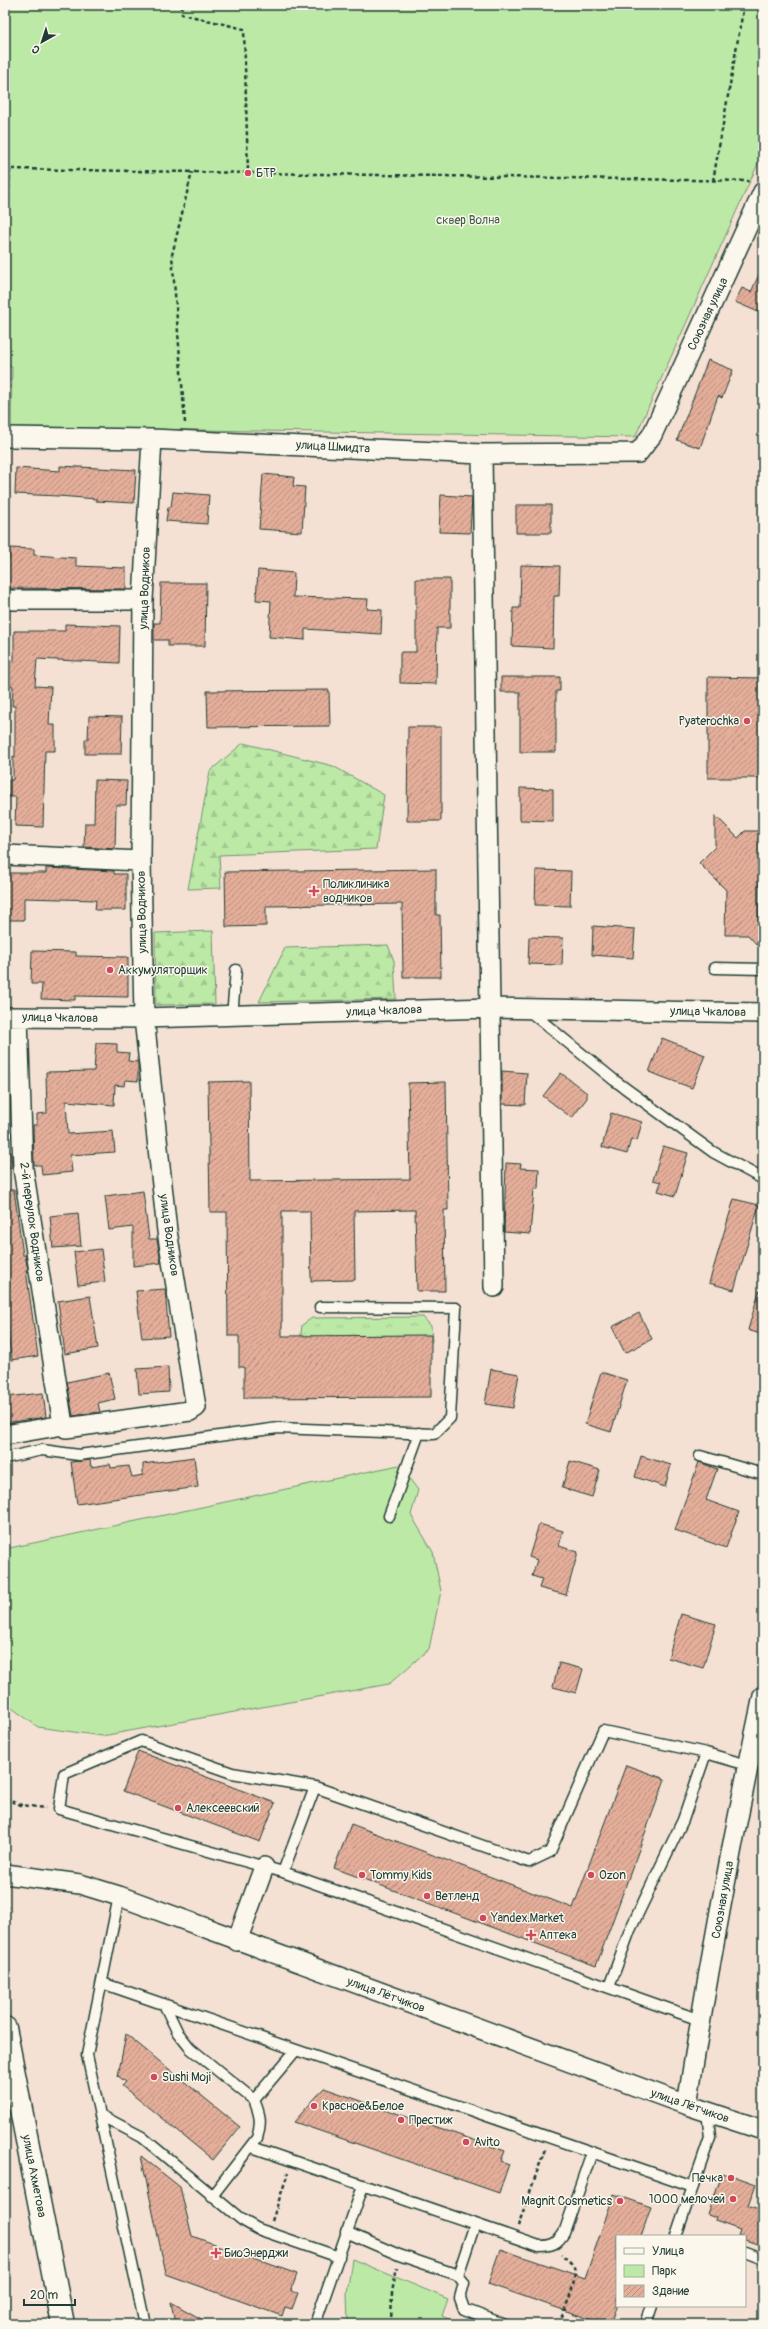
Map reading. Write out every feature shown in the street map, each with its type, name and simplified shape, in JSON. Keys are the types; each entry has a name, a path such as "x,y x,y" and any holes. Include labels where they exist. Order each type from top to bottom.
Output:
{"main road":[{"name":"улица Ахметова","path":"5,2028 63,2324"}],"street":[{"name":"Союзная улица","path":"652,435 759,187"},
{"name":"улица Шмидта","path":"5,437 186,440 482,454 638,453 652,435"},
{"name":"улица Водников","path":"63,1425 66,1428 190,1411 196,1407 167,1231 144,1018 141,860 143,600 152,439"},
{"path":"482,454 494,1288"},
{"path":"5,600 143,600"},
{"path":"5,855 141,860"},
{"name":"улица Чкалова","path":"12,1017 144,1018 490,1008 763,1013"},
{"name":"2-й переулок Водников","path":"12,1017 23,1168 63,1425"},
{"path":"5,1435 63,1425"},
{"name":"Союзная улица","path":"687,2106 700,2020 747,1765 759,1734 763,1696"},
{"path":"237,1941 264,1867"},
{"name":"улица Лётчиков","path":"5,1874 80,1884 119,1896 237,1941 687,2106 763,2130"}],"lane":[{"path":"715,968 763,970"},
{"path":"232,1016 236,970"},
{"path":"526,1009 614,1080 713,1152 763,1179"},
{"path":"5,1458 42,1450 79,1455 278,1428 434,1434 450,1418 456,1308 320,1307"},
{"path":"389,1516 419,1433"},
{"path":"700,1456 763,1474"},
{"path":"700,2020 283,1872 59,1809 64,1774 141,1741 232,1773 315,1787 529,1862 550,1852 603,1731 706,1753 747,1765"},
{"path":"609,1987 630,1930 683,1820 706,1753"},
{"path":"283,1872 315,1787"},
{"path":"119,1896 87,2056 102,2116 146,2324"},
{"path":"102,1983 693,2186"},
{"path":"164,2004 178,2033 190,2048 254,2100 260,2113 260,2128 252,2147 212,2196"},
{"path":"254,2100 296,2050"},
{"path":"676,2235 710,2137 707,2112"},
{"path":"102,2116 142,2137 242,2220 268,2232 339,2257"},
{"path":"252,2147 539,2246 550,2246 558,2242 564,2233 592,2152"},
{"path":"315,2324 363,2186"},
{"path":"458,2275 475,2224"},
{"path":"346,2232 399,2255 458,2275 464,2283 460,2298 464,2309 503,2324"},
{"path":"746,2252 763,2258"},
{"path":"646,2324 652,2307"}],"path":[{"path":"182,5 182,14 244,29 248,173"},
{"path":"713,181 744,5"},
{"path":"5,191 9,191 10,169 713,181 759,187"},
{"path":"186,440 172,255 192,172"},
{"path":"5,1799 21,1805 59,1809"},
{"path":"5,1900 7,1908 5,1909"},
{"path":"514,2238 549,2137"},
{"path":"268,2232 292,2161"},
{"path":"539,2246 562,2254 572,2263 575,2272 573,2283 559,2324"},
{"path":"390,2324 392,2292 399,2255"}],"green space":[{"name":"сквер Волна","path":"5,5 763,5 763,137 760,159 635,437 11,427 12,367 5,366"},
{"path":"243,743 333,766 384,795 376,849 219,855 221,888 188,889 210,771"},
{"path":"213,931 215,1004 156,1005 155,933"},
{"path":"388,945 394,961 396,999 259,1002 285,948"},
{"path":"423,1317 431,1326 432,1342 300,1342 302,1325 312,1318"},
{"path":"399,1465 418,1490 411,1515 433,1552 441,1591 429,1649 389,1684 102,1736 38,1727 5,1703 5,1549"},
{"path":"352,2259 448,2299 442,2316 460,2324 348,2324 347,2294"}],"building":[{"path":"763,266 763,314 735,302 742,288 751,292"},
{"path":"708,360 733,370 722,398 718,396 700,448 677,440"},
{"path":"60,466 136,470 134,503 96,501 97,499 58,496 15,494 16,468 60,471"},
{"path":"263,474 294,477 293,486 305,487 302,532 259,529"},
{"path":"173,492 209,495 207,524 166,521 168,507 171,507"},
{"path":"441,495 472,497 470,533 439,532"},
{"path":"516,505 551,505 551,533 516,533"},
{"path":"9,548 34,549 34,555 76,558 76,566 126,568 126,589 5,588 5,559 9,559"},
{"path":"521,565 560,566 559,596 554,596 553,648 512,646 513,608 520,608"},
{"path":"258,570 294,573 293,597 368,599 367,609 382,610 381,634 305,629 305,640 269,637 271,601 256,600"},
{"path":"416,579 450,579 450,628 437,628 436,684 400,683 400,652 416,652"},
{"path":"161,583 206,583 205,646 168,646 168,640 154,640 154,623 160,623"},
{"path":"65,624 120,626 119,663 37,659 35,686 51,687 49,725 55,725 55,751 45,751 43,827 15,826 16,797 9,797 9,780 13,780 13,756 15,757 15,706 12,706 13,686 5,685 6,661 14,662 14,631 65,631"},
{"path":"501,677 560,677 560,691 556,691 556,752 520,752 520,692 501,692"},
{"path":"708,677 763,678 763,778 708,778"},
{"path":"329,690 330,726 208,727 207,691"},
{"path":"89,716 122,717 121,754 85,754 85,739 88,739"},
{"path":"408,727 441,727 441,821 407,821"},
{"path":"95,780 127,781 126,805 116,805 115,849 84,847 85,823 94,823"},
{"path":"520,788 553,789 553,821 520,820"},
{"path":"715,815 738,838 745,831 760,831 758,946 748,935 725,935 726,890 699,863 715,847"},
{"path":"46,868 114,871 114,874 126,874 126,910 95,910 96,900 24,898 24,920 5,920 5,873 46,873"},
{"path":"436,869 436,915 440,915 441,977 403,977 402,904 266,906 266,926 226,927 225,872"},
{"path":"536,870 571,871 570,906 535,905"},
{"path":"593,926 635,929 633,958 592,955"},
{"path":"529,937 563,938 562,965 528,964"},
{"path":"32,951 76,952 76,956 128,957 128,997 75,996 75,1000 41,999 42,984 31,984"},
{"path":"662,1038 705,1055 692,1088 649,1072"},
{"path":"96,1043 117,1044 117,1052 129,1053 128,1061 138,1062 138,1081 125,1080 124,1086 115,1085 114,1105 66,1101 68,1134 113,1131 115,1152 70,1155 72,1172 42,1175 41,1165 34,1165 33,1125 37,1125 37,1114 47,1113 46,1072 94,1071"},
{"path":"502,1071 527,1073 525,1105 502,1104"},
{"path":"561,1073 587,1093 587,1098 572,1118 543,1096"},
{"path":"249,1081 250,1181 410,1179 408,1083 446,1082 448,1210 444,1210 445,1291 417,1291 415,1210 354,1211 355,1280 311,1281 310,1211 282,1211 282,1336 431,1335 431,1397 244,1398 244,1367 239,1367 239,1336 228,1336 227,1212 210,1212 208,1082"},
{"path":"611,1113 642,1122 637,1141 631,1139 627,1154 602,1147"},
{"path":"663,1146 688,1153 675,1196 658,1191 661,1182 653,1180"},
{"path":"11,1152 12,1168 5,1169 5,1153"},
{"path":"506,1163 521,1164 520,1168 539,1169 538,1189 534,1189 530,1234 504,1232"},
{"path":"5,1190 14,1190 23,1255 25,1255 28,1270 26,1270 38,1356 12,1360 5,1314"},
{"path":"143,1191 149,1239 157,1239 161,1263 133,1266 133,1227 109,1230 105,1196"},
{"path":"734,1199 759,1205 734,1290 709,1283"},
{"path":"78,1213 81,1246 53,1248 50,1216"},
{"path":"101,1249 105,1282 78,1285 74,1252"},
{"path":"165,1289 169,1336 142,1338 136,1291"},
{"path":"759,1291 763,1291 763,1335 748,1330"},
{"path":"90,1296 98,1348 65,1354 58,1301"},
{"path":"639,1313 652,1339 625,1353 612,1327"},
{"path":"168,1367 169,1392 139,1394 137,1369"},
{"path":"491,1369 519,1374 513,1408 485,1404"},
{"path":"601,1372 627,1380 611,1432 585,1424"},
{"path":"109,1373 115,1399 98,1403 100,1412 73,1416 67,1382"},
{"path":"43,1393 46,1417 5,1423 5,1397"},
{"path":"641,1456 671,1465 665,1487 635,1477"},
{"path":"194,1457 198,1487 77,1504 71,1462 90,1460 91,1467 110,1464 111,1468 129,1466 132,1477 143,1475 143,1464"},
{"path":"570,1461 600,1470 592,1497 562,1488"},
{"path":"699,1462 717,1469 706,1500 739,1512 726,1548 675,1530"},
{"path":"539,1524 563,1531 559,1546 578,1552 566,1595 539,1588 542,1579 532,1576 537,1560 529,1557"},
{"path":"681,1614 716,1624 703,1668 668,1658"},
{"path":"559,1663 583,1669 576,1693 553,1687"},
{"path":"138,1751 275,1803 260,1842 123,1791"},
{"path":"626,1765 665,1779 596,1966 334,1868 351,1824 573,1908"},
{"path":"126,2034 240,2127 213,2160 122,2086 126,2082 118,2076"},
{"path":"324,2088 505,2151 501,2161 509,2164 499,2193 294,2122"},
{"path":"141,2156 180,2187 192,2236 297,2274 291,2291 298,2293 292,2309 285,2307 282,2316 166,2274"},
{"path":"722,2174 727,2176 728,2174 756,2184 748,2206 763,2212 763,2246 746,2240 746,2235 738,2235 740,2230 715,2221 716,2218 708,2215"},
{"path":"614,2194 651,2207 641,2235 616,2235 617,2307 611,2324 604,2324 488,2284 500,2249 585,2278"},
{"path":"171,2302 210,2324 175,2324"}],"place":[{"name":"БТР","path":"248,173"},
{"name":"Pyaterochka","path":"747,721"},
{"name":"Поликлиника водников","path":"314,891"},
{"name":"Аккумуляторщик","path":"110,970"},
{"name":"Алексеевский","path":"178,1808"},
{"name":"Tommy Kids","path":"362,1875"},
{"name":"Ozon","path":"591,1875"},
{"name":"Ветленд","path":"427,1896"},
{"name":"Yandex.Market","path":"483,1918"},
{"name":"Аптека","path":"531,1935"},
{"name":"Sushi Moji","path":"154,2077"},
{"name":"Красное&Белое","path":"314,2106"},
{"name":"Престиж","path":"401,2120"},
{"name":"Avito","path":"466,2142"},
{"name":"Печка","path":"731,2178"},
{"name":"1000 мелочей","path":"733,2199"},
{"name":"Magnit Cosmetics","path":"620,2201"},
{"name":"БиоЭнерджи","path":"216,2253"}]}
